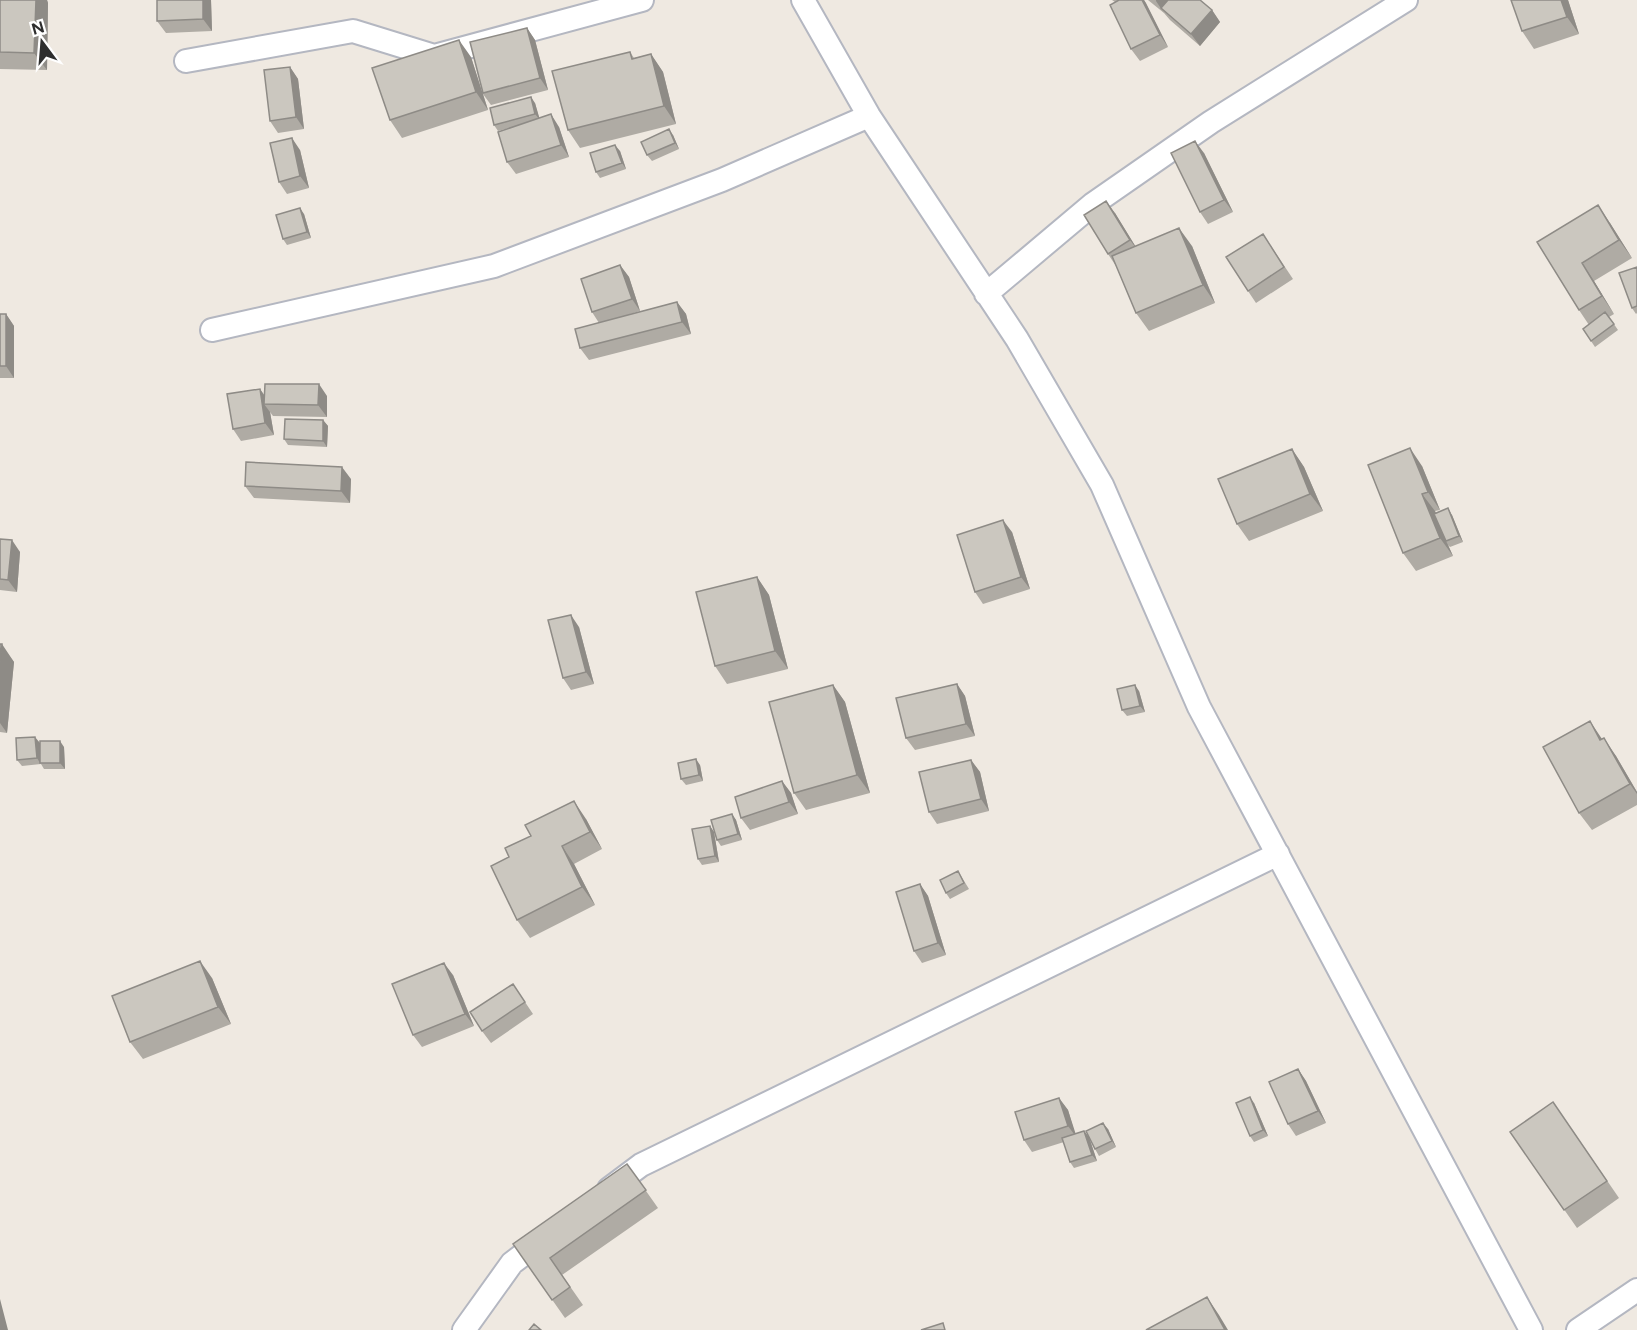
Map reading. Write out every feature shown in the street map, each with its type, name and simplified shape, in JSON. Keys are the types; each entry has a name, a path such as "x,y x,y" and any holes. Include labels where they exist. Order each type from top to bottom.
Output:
{"street":[{"path":"186,61 353,31 434,56 642,0"},
{"path":"803,0 868,116 1017,339 1102,484 1199,707 1531,1330"},
{"path":"986,294 1093,204 1211,122 1406,0"},
{"path":"212,330 494,266 722,180 868,116"},
{"path":"595,1200 641,1165 1278,854"},
{"path":"464,1330 512,1263 558,1228"},
{"path":"1578,1330 1637,1290"}],"building":[{"path":"0,0 36,0 34,53 0,52"},
{"path":"157,0 203,0 203,19 157,21"},
{"path":"1119,0 1142,0 1160,35 1131,49 1110,5"},
{"path":"1168,0 1200,0 1212,10 1191,34 1161,8"},
{"path":"1511,0 1561,0 1567,17 1522,31"},
{"path":"527,28 540,78 483,93 470,42"},
{"path":"459,40 476,92 390,120 372,68"},
{"path":"630,52 632,59 651,54 664,106 568,130 552,71"},
{"path":"290,67 296,117 270,121 264,70"},
{"path":"531,97 535,114 494,125 490,108"},
{"path":"551,114 561,145 507,162 498,132"},
{"path":"669,129 675,143 647,155 641,142"},
{"path":"292,138 300,176 279,182 270,143"},
{"path":"1195,141 1224,200 1200,212 1171,153"},
{"path":"615,145 622,163 596,172 590,153"},
{"path":"1106,201 1130,240 1108,254 1084,215"},
{"path":"1598,205 1619,240 1582,263 1602,296 1579,310 1537,242"},
{"path":"300,208 307,232 283,239 276,215"},
{"path":"1179,228 1203,285 1136,313 1112,256"},
{"path":"1263,234 1284,267 1248,291 1226,257"},
{"path":"620,265 632,299 592,312 581,279"},
{"path":"1637,267 1637,306 1632,308 1619,273"},
{"path":"677,302 682,322 580,348 575,329"},
{"path":"1605,312 1614,324 1591,341 1583,329"},
{"path":"0,314 6,314 6,366 0,366"},
{"path":"265,384 319,384 318,405 264,404"},
{"path":"260,389 265,423 233,429 227,394"},
{"path":"285,419 323,420 323,441 284,439"},
{"path":"1410,448 1428,492 1422,494 1440,538 1403,553 1368,465"},
{"path":"1292,449 1310,494 1237,524 1218,479"},
{"path":"246,462 342,467 341,491 245,486"},
{"path":"1448,508 1459,536 1446,541 1434,514"},
{"path":"1003,520 1021,577 975,592 957,535"},
{"path":"0,539 12,540 8,580 0,579"},
{"path":"757,577 775,651 715,666 696,592"},
{"path":"571,615 586,672 563,678 548,620"},
{"path":"957,684 966,724 906,738 896,698"},
{"path":"833,685 857,775 794,793 769,702"},
{"path":"1135,685 1140,706 1122,710 1117,689"},
{"path":"1590,721 1600,740 1604,738 1630,784 1579,813 1543,747"},
{"path":"35,737 37,758 17,760 16,738"},
{"path":"40,741 60,741 60,763 40,763"},
{"path":"696,759 699,775 681,779 678,763"},
{"path":"971,760 981,799 929,812 919,772"},
{"path":"782,781 789,802 741,818 735,797"},
{"path":"574,801 590,832 562,846 582,887 517,920 491,866 509,857 505,848 531,836 525,825"},
{"path":"732,814 738,834 717,840 711,820"},
{"path":"710,826 715,856 698,859 692,829"},
{"path":"958,871 964,883 946,893 940,880"},
{"path":"920,884 938,943 914,951 896,892"},
{"path":"200,961 218,1007 130,1042 112,996"},
{"path":"444,963 465,1014 413,1035 392,984"},
{"path":"513,984 525,1002 482,1031 470,1012"},
{"path":"1298,1069 1318,1111 1288,1124 1269,1082"},
{"path":"1250,1097 1263,1130 1250,1136 1236,1103"},
{"path":"1059,1098 1068,1126 1024,1140 1015,1112"},
{"path":"1553,1102 1607,1181 1564,1210 1510,1132"},
{"path":"1103,1123 1112,1141 1095,1149 1086,1131"},
{"path":"1084,1131 1092,1155 1070,1162 1062,1138"},
{"path":"627,1164 646,1190 550,1258 570,1287 552,1300 513,1244"},
{"path":"1207,1297 1225,1330 1146,1330"},
{"path":"943,1323 945,1330 921,1330"},
{"path":"534,1324 541,1330 529,1330"}]}
